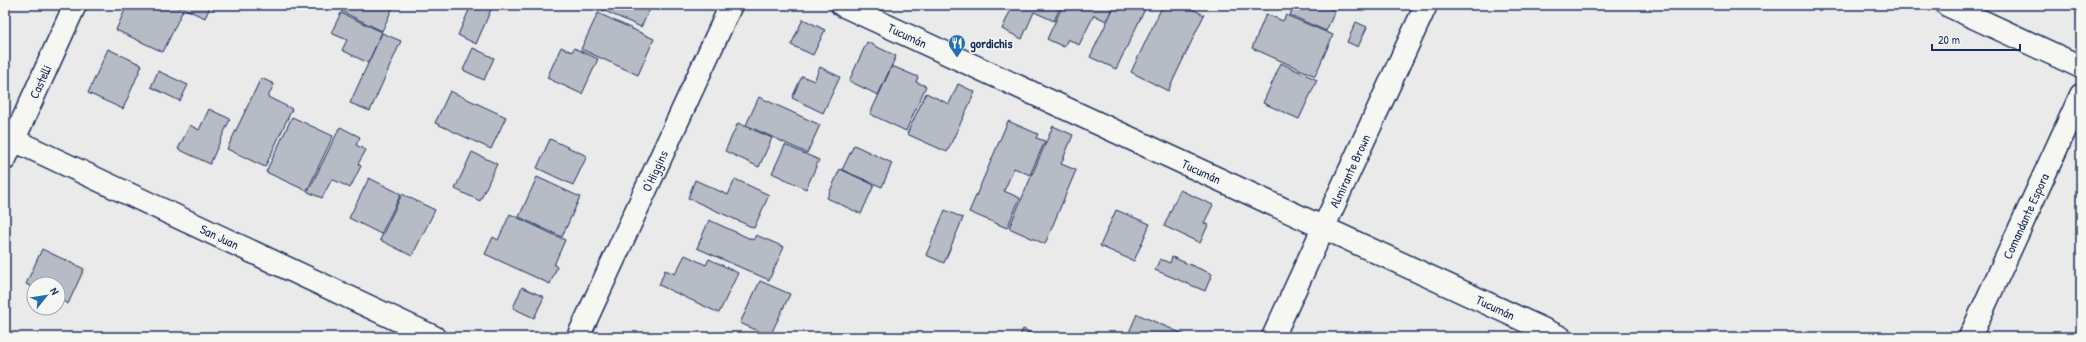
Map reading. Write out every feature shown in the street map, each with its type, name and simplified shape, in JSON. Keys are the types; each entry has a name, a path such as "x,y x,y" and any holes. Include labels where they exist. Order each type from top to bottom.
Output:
{"street":[{"name":"Castelli","path":"8,145 75,5"},
{"name":"O'Higgins","path":"578,337 731,5"},
{"name":"Tucumán","path":"842,5 1560,337"},
{"name":"Almirante Brown","path":"1273,337 1426,5"},
{"path":"1947,5 2081,67"},
{"name":"Comandante Espora","path":"1970,337 2081,95"},
{"name":"San Juan","path":"8,145 434,337"}],"building":[{"path":"127,5 172,5 183,10 163,52 116,30"},
{"path":"176,5 211,5 205,18"},
{"path":"281,5 295,5 293,10"},
{"path":"344,5 394,5 382,31 341,11"},
{"path":"458,5 493,5 476,44 458,35 469,10"},
{"path":"599,5 652,5 641,27 598,8"},
{"path":"1013,5 1061,5 1054,21 1034,12 1022,39 1002,29"},
{"path":"1063,5 1114,5 1106,21 1094,15 1079,45 1068,39 1064,47 1047,39"},
{"path":"1115,5 1147,5 1116,69 1090,57"},
{"path":"1163,5 1184,5 1204,15 1168,91 1131,72"},
{"path":"1294,5 1322,5 1335,11 1326,31 1290,15"},
{"path":"341,13 382,32 368,63 342,50 347,40 331,33"},
{"path":"598,13 654,39 638,75 581,49"},
{"path":"1266,14 1283,21 1286,15 1333,35 1315,76 1252,48"},
{"path":"803,19 825,30 813,55 791,45"},
{"path":"1356,22 1367,27 1358,47 1347,42"},
{"path":"382,33 401,41 370,111 350,103"},
{"path":"867,42 896,56 878,95 849,81"},
{"path":"561,47 572,52 574,48 598,59 582,94 547,78"},
{"path":"473,48 494,58 484,80 463,70"},
{"path":"108,49 142,65 123,109 88,93"},
{"path":"1281,63 1317,80 1299,119 1263,103"},
{"path":"892,66 918,77 916,82 926,86 906,131 870,114"},
{"path":"820,67 840,77 823,113 792,98 802,76 814,81"},
{"path":"158,71 188,85 180,101 151,87"},
{"path":"261,78 274,84 268,97 292,109 265,167 227,149"},
{"path":"958,84 975,92 947,152 907,134 926,93 949,104"},
{"path":"450,91 506,117 491,149 435,123"},
{"path":"759,97 820,125 807,153 746,125"},
{"path":"209,109 230,119 210,164 178,149 190,125 199,130"},
{"path":"292,117 333,136 307,191 266,172"},
{"path":"1008,121 1038,134 1036,138 1045,141 1030,175 1014,168 1004,191 1020,198 1007,228 969,212"},
{"path":"738,123 772,138 759,167 725,151"},
{"path":"1053,126 1073,135 1061,164 1076,170 1045,244 1009,228"},
{"path":"340,127 360,137 356,145 366,150 358,164 361,166 350,188 332,179 322,198 308,192"},
{"path":"550,139 587,156 573,185 537,168"},
{"path":"785,145 819,160 806,189 772,173"},
{"path":"854,145 892,163 882,187 842,170"},
{"path":"472,152 497,164 480,201 455,189"},
{"path":"840,169 874,185 861,214 827,198"},
{"path":"537,177 580,197 562,237 519,217"},
{"path":"369,178 401,194 381,234 349,218"},
{"path":"735,179 769,195 754,228 688,198 695,180 728,195"},
{"path":"1180,190 1213,205 1204,223 1208,225 1200,243 1164,226"},
{"path":"402,194 435,210 412,256 380,240"},
{"path":"945,210 963,218 944,263 926,255"},
{"path":"1116,210 1150,224 1134,261 1100,246"},
{"path":"510,214 565,240 554,265 557,267 550,284 485,254 493,237 498,240"},
{"path":"709,220 753,240 756,235 784,247 769,280 697,248"},
{"path":"42,249 84,269 68,304 66,303 66,276 30,276"},
{"path":"685,255 706,265 709,259 738,273 719,313 659,285 665,270 675,274"},
{"path":"1172,257 1212,274 1205,291 1155,270 1160,259 1170,263"},
{"path":"760,281 790,294 770,336 740,323"},
{"path":"522,287 544,297 534,318 513,308"},
{"path":"1137,314 1190,337 1127,337"},
{"path":"1023,329 1041,337 1019,337"}],"place":[{"name":"gordichis","path":"957,58"}]}
